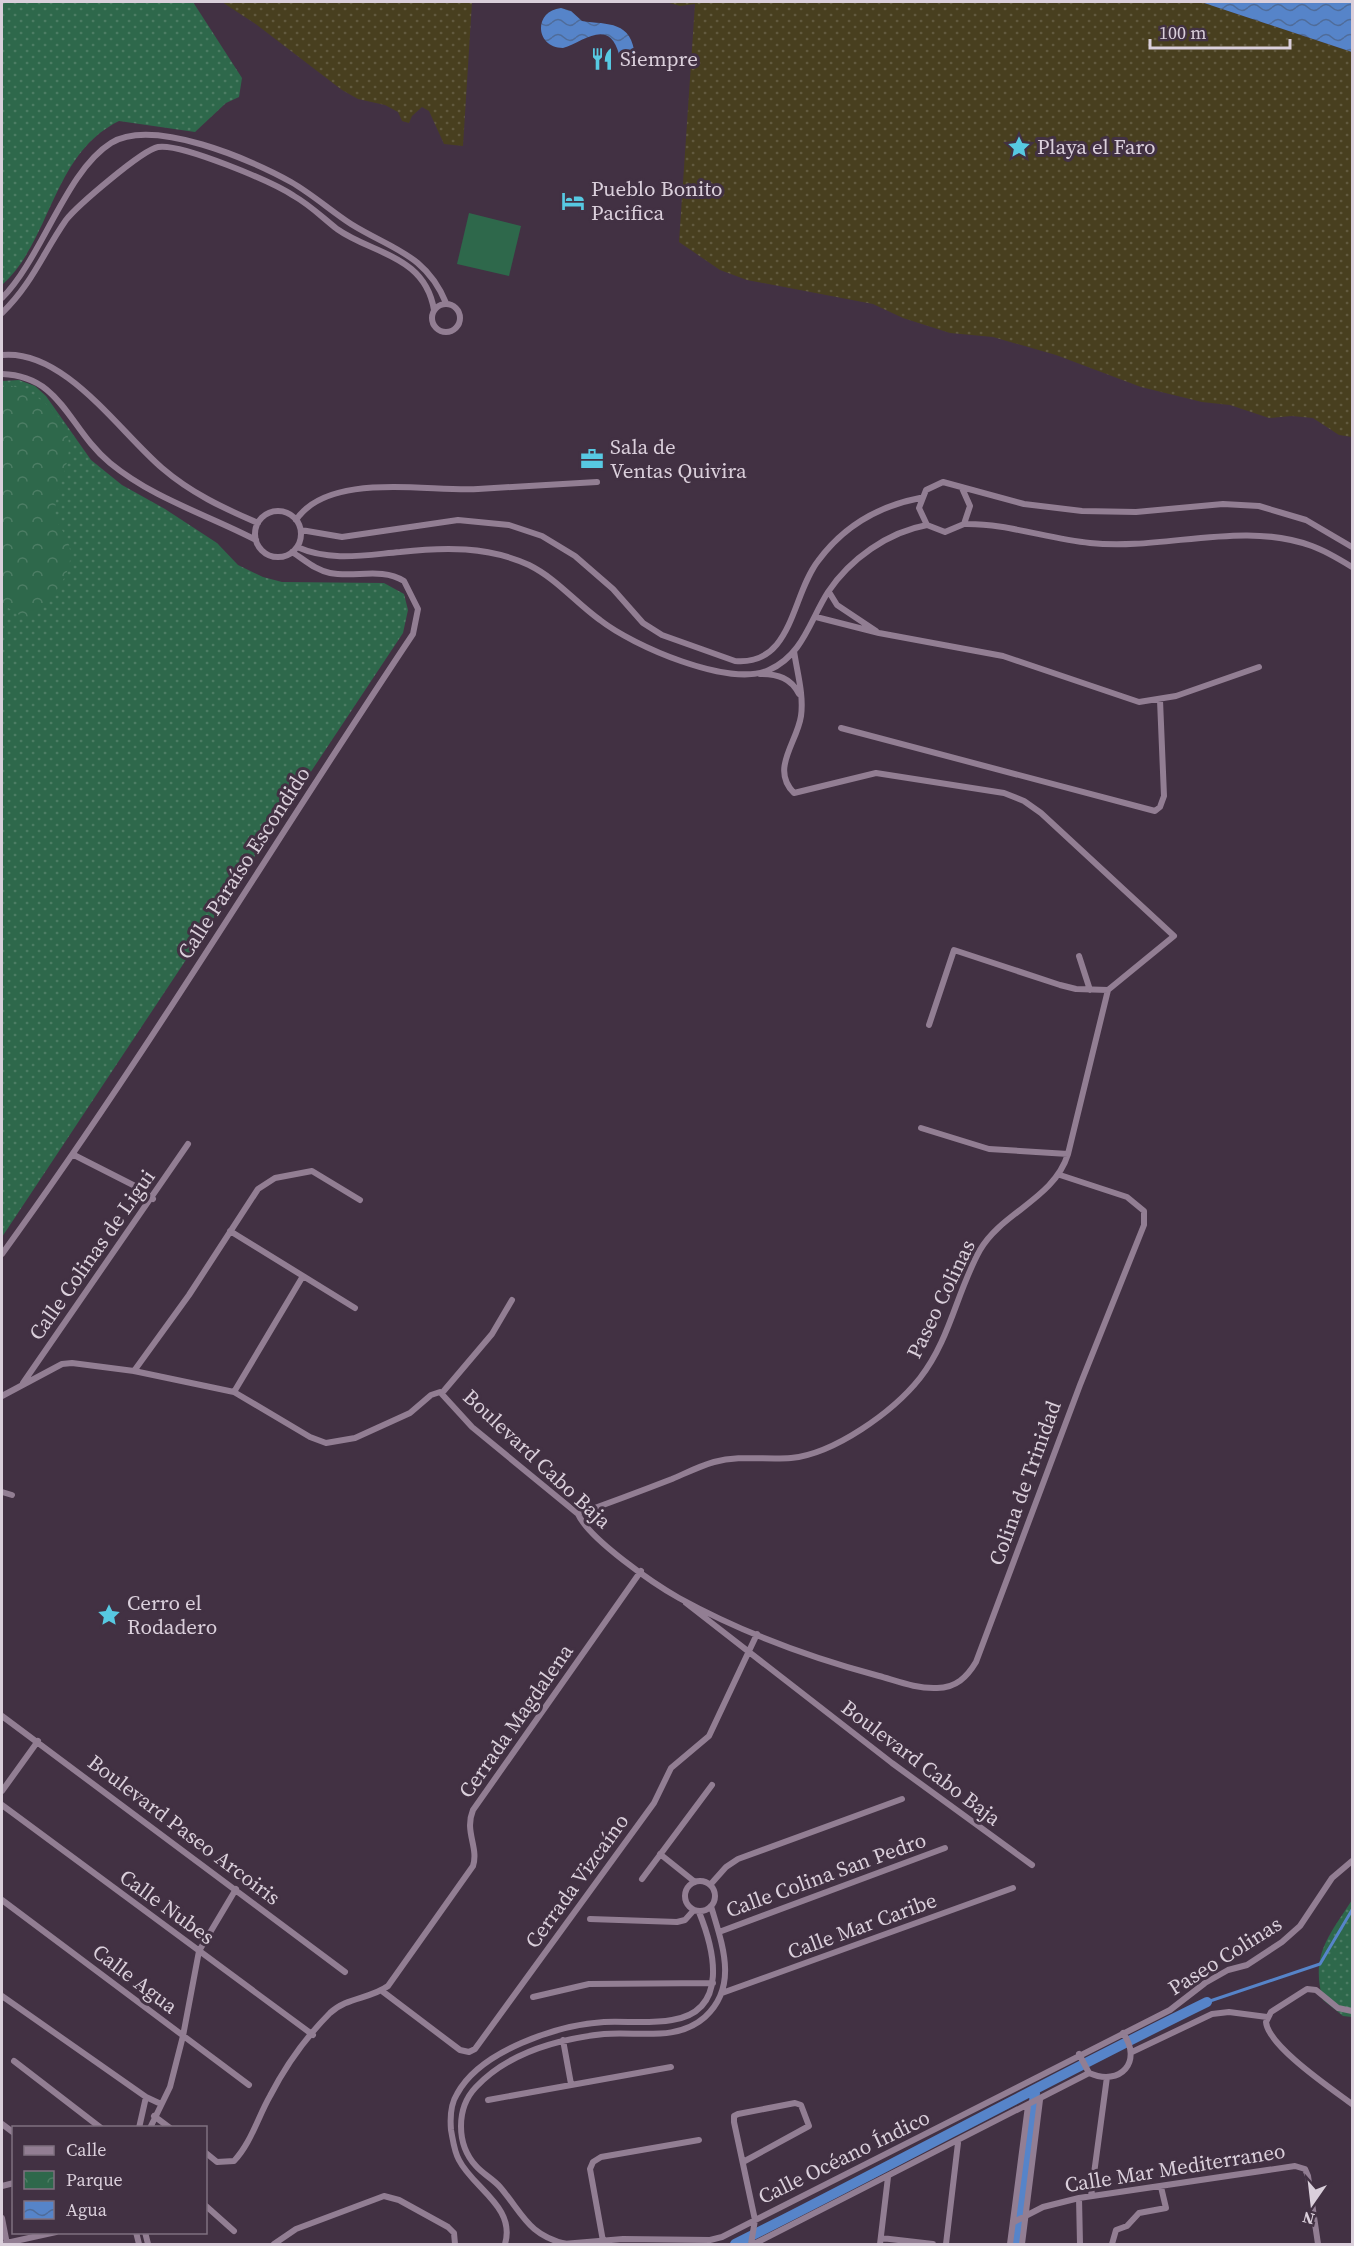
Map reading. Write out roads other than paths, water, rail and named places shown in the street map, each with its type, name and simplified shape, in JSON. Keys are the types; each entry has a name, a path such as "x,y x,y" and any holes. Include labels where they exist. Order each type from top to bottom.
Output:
{"street":[{"path":"2,298 25,270 87,166 111,142 130,135 142,135 204,146 248,162 293,183 351,223 408,254 435,283 446,303 458,309 460,317 458,326 451,331 442,332 435,327 431,318 434,310 429,293 404,263 387,252 342,232 283,189 206,158 172,148 158,147 135,159 71,214 25,289 2,313"},
{"path":"434,310 446,303"},
{"path":"2,355 31,356 57,370 183,484 214,504 258,523"},
{"path":"2,374 24,377 45,387 89,444 132,480 157,495 255,540 264,552 271,556 286,556 295,550 301,530 296,520 284,512 276,511 269,513 258,523 255,540"},
{"path":"296,520 310,503 326,496 368,488 476,489 597,482"},
{"path":"301,530 342,537 458,520 509,525 542,536 575,556 613,589 643,623 662,635 735,661 747,662 770,654 779,644 804,584 817,562 837,539 856,523 879,511 920,498 926,490 943,482 1024,504 1082,511 1136,512 1223,504 1259,506 1306,520 1353,547"},
{"path":"962,488 970,506 964,524"},
{"path":"920,498 921,518 927,525 945,532 964,524 1005,528 1091,544 1165,543 1239,535 1264,536 1311,546 1353,567"},
{"path":"755,675 770,670 794,651 838,579 872,548 901,532 927,525"},
{"path":"295,550 339,557 456,549 509,557 546,575 600,620 626,637 730,674 775,675 791,682 801,700"},
{"name":"Calle Paraíso Escondido","path":"2,1254 74,1155 413,634 418,609 404,581 386,573 356,575 327,572 295,550"},
{"path":"829,592 837,604 879,633"},
{"path":"816,617 879,633 1004,656 1128,701 1160,700 1259,667"},
{"path":"794,651 801,700 799,726 784,768 785,781 795,793 876,773 1004,793 1024,801 1041,813 1174,936 1108,990 1090,990 1060,985 954,950 928,1025"},
{"path":"841,728 1155,811 1160,807 1164,796 1160,700"},
{"path":"1079,956 1090,990"},
{"name":"Paseo Colinas","path":"578,1514 711,1463 737,1457 774,1459 813,1454 834,1445 898,1401 931,1362 945,1336 975,1261 989,1237 1060,1175 1068,1154 1108,990"},
{"path":"921,1128 989,1149 1068,1154"},
{"name":"Calle Colinas de Ligui","path":"22,1384 153,1199 188,1144"},
{"path":"74,1155 137,1187 153,1199"},
{"path":"134,1371 189,1295 258,1190 275,1178 291,1173 312,1171 360,1200"},
{"name":"Colina de Trinidad","path":"875,1675 936,1688 948,1687 962,1680 976,1662 1080,1384 1143,1231 1143,1211 1127,1197 1060,1175"},
{"path":"230,1231 355,1308"},
{"path":"234,1392 303,1275"},
{"path":"442,1393 492,1334 512,1300"},
{"name":"Boulevard Cabo Baja","path":"2,1396 53,1368 72,1363 134,1371 234,1392 310,1437 326,1443 355,1438 410,1413 431,1395 442,1393 472,1427 578,1514 591,1533 679,1597 748,1654 1032,1865"},
{"path":"2,1492 12,1495"},
{"name":"Cerrada Magdalena","path":"382,1991 414,1951 473,1866 475,1854 469,1825 473,1810 641,1571"},
{"name":"Boulevard Cabo Baja","path":"679,1597 757,1634 875,1675"},
{"name":"Cerrada Vizcaíno","path":"382,1991 456,2047 469,2052 475,2049 654,1803 671,1768 709,1736 757,1634"},
{"name":"Boulevard Paseo Arcoiris","path":"2,1716 345,1972"},
{"path":"2,1791 38,1741"},
{"path":"642,1880 712,1785"},
{"path":"710,1885 726,1867 738,1859 902,1799"},
{"name":"Calle Nubes","path":"2,1805 312,2035"},
{"name":"Calle Colina San Pedro","path":"719,1932 945,1848"},
{"path":"660,1854 694,1882 710,1885"},
{"name":"Paseo Colinas","path":"1124,2035 1170,2010 1205,1983 1228,1970 1247,1965 1282,1942 1300,1926 1332,1878 1353,1862"},
{"path":"505,2244 506,2230 498,2206 466,2171 455,2151 450,2122 456,2094 478,2070 509,2049 561,2030 603,2022 674,2020 696,2009 708,1997 712,1983 713,1956 696,1911 685,1900 685,1892 694,1882"},
{"path":"565,2244 543,2237 531,2229 497,2184 473,2163 465,2147 461,2125 465,2101 487,2077 514,2059 562,2040 605,2034 665,2033 687,2029 709,2013 722,1993 726,1971 719,1932 711,1906 715,1896 710,1885"},
{"name":"Calle Mar Caribe","path":"722,1993 1013,1888"},
{"path":"150,2126 170,2087 183,2036 199,1951 236,1889"},
{"name":"Calle Agua","path":"2,1900 249,2085"},
{"path":"590,1919 677,1922 685,1920 696,1911 711,1906"},
{"path":"533,1997 589,1984 712,1983"},
{"path":"1353,2011 1338,2008 1316,1990 1307,1989 1267,2017 1266,2026 1273,2038 1294,2058 1353,2104"},
{"path":"207,2154 216,2162 234,2161 244,2148 279,2080 312,2035 336,2008 350,2000 382,1991"},
{"path":"2,1996 146,2097 160,2104"},
{"name":"Paseo Colinas","path":"1131,2049 1212,2014 1229,2013 1267,2017"},
{"path":"603,2022 605,2034"},
{"path":"1079,2054 1086,2067 1107,2077 1125,2069 1131,2049 1124,2035"},
{"name":"Calle Océano Índico","path":"565,2244 603,2241 710,2240 755,2222 951,2123 1079,2054 1124,2035"},
{"path":"562,2040 571,2085"},
{"path":"14,2061 100,2126"},
{"path":"488,2100 671,2067"},
{"name":"Calle Océano Índico","path":"752,2243 958,2143 1040,2100 1086,2067"},
{"path":"1091,2196 1107,2077"},
{"path":"139,2126 146,2097"},
{"path":"1022,2244 1040,2100"},
{"path":"743,2162 809,2126 801,2105 795,2103 736,2114 734,2122 755,2222 752,2243"},
{"path":"1010,2244 1028,2106"},
{"path":"154,2116 169,2126"},
{"path":"603,2241 590,2169 593,2162 601,2157 699,2140"},
{"path":"946,2244 958,2143"},
{"name":"Calle Mar Mediterraneo","path":"1014,2222 1043,2207 1079,2198 1292,2166 1302,2168 1308,2176 1318,2244"},
{"path":"888,2177 880,2241 933,2244"},
{"path":"1112,2244 1116,2230 1127,2226 1139,2213 1166,2208 1161,2187"},
{"path":"274,2244 296,2229 384,2196 399,2200 448,2227 454,2233 455,2244"},
{"path":"1079,2198 1080,2244"},
{"path":"207,2207 234,2231"},
{"path":"2,2218 5,2244 48,2234"}],"water":[{"path":"1201,2 1352,2 1352,52"},
{"path":"561,8 571,11 582,21 609,24 624,30 633,45 635,57 619,54 615,43 602,34 563,48 547,42 541,29 542,22 552,11"}],"waterway":[{"path":"1207,2002 1320,1964 1352,1910"},
{"path":"735,2244 1207,2002"},
{"path":"1017,2244 1035,2093"}],"place":[{"name":"Siempre","path":"602,59"},
{"name":"Playa el Faro","path":"1019,147"},
{"name":"Pueblo Bonito Pacifica","path":"573,201"},
{"name":"Sala de Ventas Quivira","path":"592,459"},
{"name":"Cerro el Rodadero","path":"109,1615"}]}
